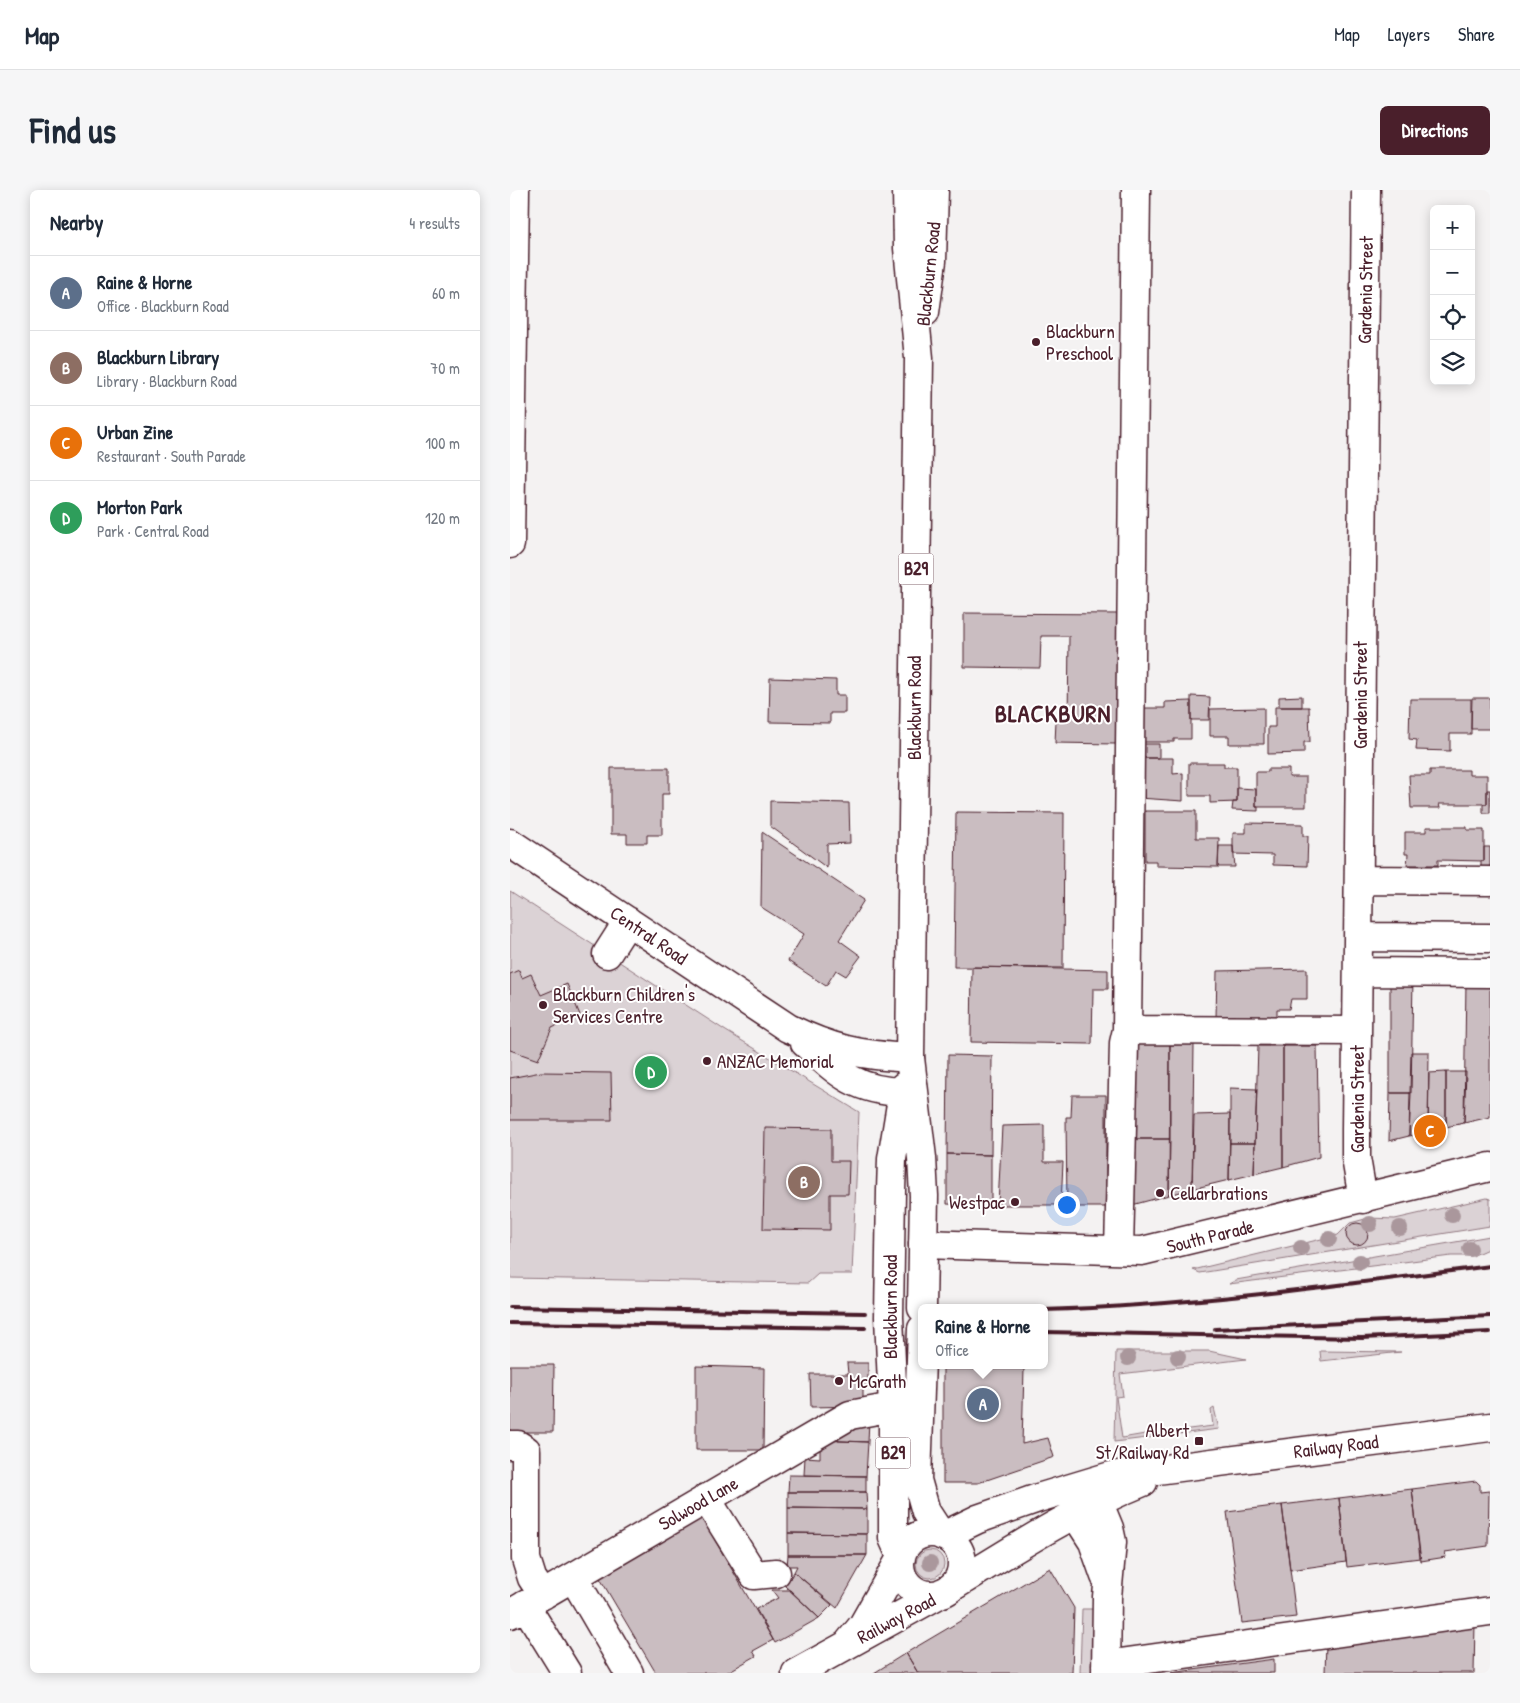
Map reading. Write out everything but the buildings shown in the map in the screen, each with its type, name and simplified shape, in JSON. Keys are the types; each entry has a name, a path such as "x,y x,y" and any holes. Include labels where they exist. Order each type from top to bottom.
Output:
{"street":[{"path":"510,544 515,190"},
{"name":"Blackburn Road","path":"919,358 932,261 934,190"},
{"path":"1119,1250 1124,1043 1127,1030 1136,190"},
{"name":"Gardenia Street","path":"1363,1199 1356,1158 1366,190"},
{"name":"Blackburn Road","path":"904,193 919,358 908,1077 922,1167 922,1304"},
{"name":"Central Road","path":"510,843 788,1028 815,1042 838,1050 860,1054 908,1077"},
{"path":"1359,880 1490,882"},
{"path":"607,954 628,921"},
{"path":"1358,937 1490,938"},
{"path":"1358,972 1490,973"},
{"path":"1127,1030 1357,1031"},
{"name":"Blackburn Road","path":"901,1557 893,1538 893,1407 889,1317 890,1244 892,1159 908,1077"},
{"name":"South Parade","path":"890,1244 1119,1250 1158,1248 1490,1168"},
{"name":"Blackburn Road","path":"921,1369 917,1480 926,1512 942,1535"},
{"name":"Solwood Lane","path":"526,1605 850,1415 893,1407"},
{"name":"Railway Road","path":"942,1535 978,1519 1076,1486 1127,1473 1490,1426"},
{"path":"510,1445 518,1445 526,1450 518,1552 526,1559 532,1578 526,1605 567,1673"},
{"name":"Railway Road","path":"796,1673 946,1591 1039,1533 1086,1508 1182,1466"},
{"path":"1076,1486 1086,1508 1109,1528 1112,1542 1107,1597 1106,1669 1490,1611"},
{"path":"706,1498 754,1575 776,1573"},
{"path":"901,1557 910,1542 916,1537 924,1534 942,1535"},
{"name":"B29","path":"901,1557 902,1573 915,1590 929,1595 946,1591 959,1577 962,1561 956,1546 942,1535"},
{"name":"Railway Road","path":"848,1643 862,1626 901,1557"},
{"path":"573,1577 629,1673"}],"shaded area":[{"path":"510,891 726,1031 859,1112 852,1274 818,1274 808,1283 510,1278"},
{"path":"1487,1198 1490,1199 1490,1226 1200,1273 1193,1270 1338,1235 1350,1223 1369,1218 1395,1219"},
{"path":"1490,1236 1490,1248 1472,1256 1451,1256 1229,1284 1236,1280"},
{"path":"1116,1351 1209,1351 1246,1359 1120,1374 1123,1396 1116,1397 1122,1438 1145,1434 1154,1436 1157,1433 1213,1426 1211,1410 1214,1408 1219,1429 1114,1442"},
{"path":"1320,1351 1401,1352 1321,1361"},
{"path":"930,1550 940,1554 944,1564 940,1574 930,1578 920,1574 916,1564 920,1554"},
{"path":"1082,1609 1092,1609 1094,1613 1096,1673 1080,1673"}],"railway":[{"path":"1048,1310 1212,1299 1490,1266"},
{"path":"510,1307 865,1313"},
{"path":"1215,1329 1490,1316"},
{"path":"510,1323 865,1328"},
{"path":"1048,1332 1362,1338 1490,1332"}],"place":[{"name":"Blackburn Preschool","path":"1036,342"},
{"name":"Blackburn Children's Services Centre","path":"543,1005"},
{"name":"ANZAC Memorial","path":"707,1061"},
{"name":"Morton Park","path":"651,1072"},
{"name":"Urban Zine","path":"1430,1131"},
{"name":"Blackburn Library","path":"804,1182"},
{"name":"Cellarbrations","path":"1160,1193"},
{"name":"Westpac","path":"1015,1202"},
{"name":"McGrath","path":"839,1381"},
{"name":"Raine & Horne","path":"983,1404"},
{"name":"Albert St/Railway Rd","path":"1199,1441"}],"district":[{"name":"BLACKBURN","path":"1053,714"}]}
